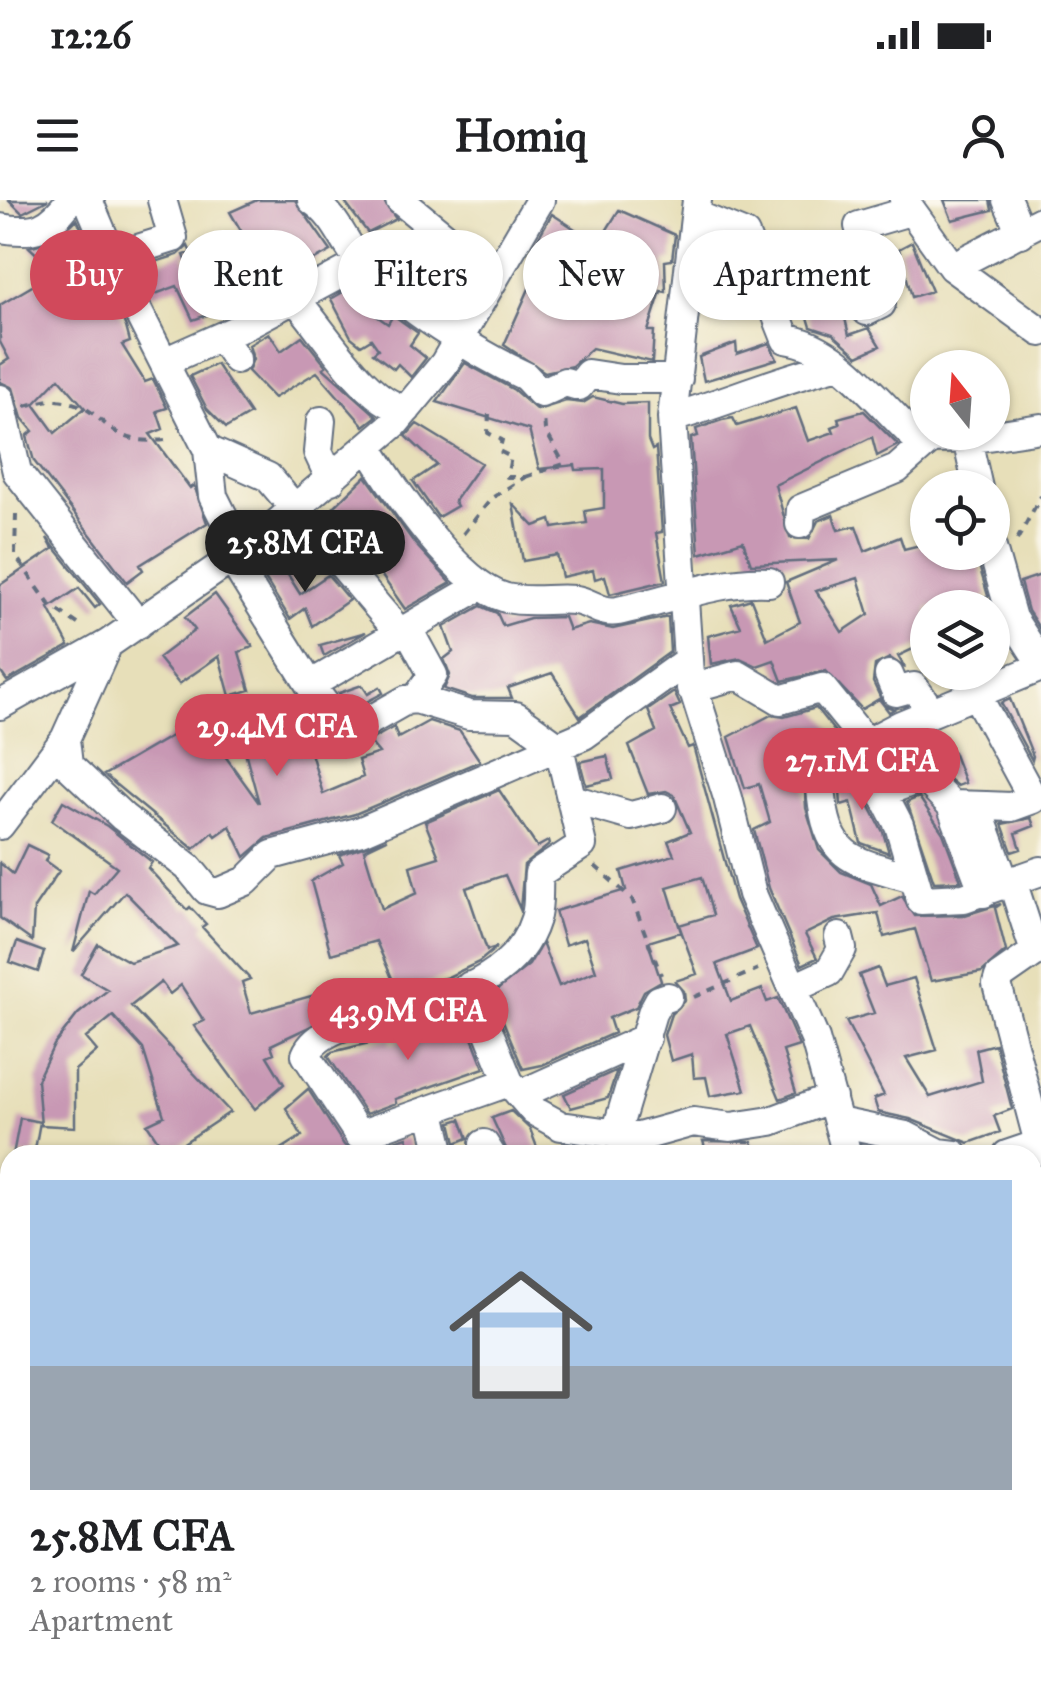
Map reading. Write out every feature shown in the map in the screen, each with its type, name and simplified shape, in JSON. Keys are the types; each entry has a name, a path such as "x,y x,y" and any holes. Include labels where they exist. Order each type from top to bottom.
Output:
{"street":[{"path":"0,228 38,232 55,221 70,200"},
{"path":"88,200 101,230"},
{"path":"158,242 173,238 162,200"},
{"path":"312,200 334,218 341,230"},
{"path":"400,200 437,230"},
{"path":"503,262 540,200"},
{"path":"952,268 1031,227 1006,200"},
{"path":"860,230 859,226 907,206 952,268 1041,332"},
{"path":"736,230 696,208 672,418 689,675 728,798 752,894 794,988 844,1145"},
{"path":"143,320 203,442 214,496 310,685 346,730 416,700 433,674 404,632 268,477 203,442"},
{"path":"164,362 228,348 266,320"},
{"path":"314,320 392,408 407,410"},
{"path":"434,320 525,376 542,393 565,382 579,386 588,374 620,379 678,379"},
{"path":"0,705 138,624 242,552 332,480 407,410 444,364 469,320"},
{"path":"778,320 786,339 808,342 876,394 910,431"},
{"path":"672,418 713,406 774,380 836,365"},
{"path":"3,404 17,472 138,624"},
{"path":"321,420 318,452 332,480"},
{"path":"1010,433 1041,428"},
{"path":"368,447 404,505 447,553 480,586 506,598 578,600 606,612 684,594 769,582"},
{"path":"800,524 800,509 897,469 918,450"},
{"path":"912,878 840,852 827,833 821,772 824,765 862,743 1041,665 1012,618 997,570"},
{"path":"310,685 480,586"},
{"path":"0,825 65,739 108,644"},
{"path":"65,739 68,766 123,818 188,867 207,890 215,893 246,882 272,854 361,831 558,747 689,675 738,675 780,700 822,688 862,743 905,840 912,878 924,902 1001,888 1041,871"},
{"path":"888,675 896,692 914,688 931,711"},
{"path":"952,805 1011,807 1032,798 976,694"},
{"path":"416,700 470,715 516,716 558,747 582,846 540,873 536,918 518,954 470,986 413,1008 330,1030 308,1049 308,1060 355,1134 515,1088 646,1038"},
{"path":"883,792 924,777 952,805 1034,944 1037,959 999,977 998,984 1032,1078 1040,1145"},
{"path":"572,799 631,816 662,808"},
{"path":"986,806 979,814 1001,888"},
{"path":"794,988 828,972 842,949 838,938"},
{"path":"470,986 515,1088 545,1120 638,1137 693,1122 751,1124 835,1110 922,1145"},
{"path":"616,1133 656,1003 668,997"},
{"path":"431,1112 439,1145"},
{"path":"587,1127 593,1145"}],"path":[{"path":"447,553 492,498 525,477 564,464 545,430 549,392"},
{"path":"3,404 56,400 92,412 120,438 144,443 203,442"},
{"path":"490,414 488,433 502,440 499,451 511,458 507,477 525,477"},
{"path":"17,472 16,555 49,604 108,644"},
{"path":"999,577 1041,496"},
{"path":"582,846 599,872 632,899 668,997 700,996 780,959"}],"building":[{"path":"9,200 48,200 22,213"},
{"path":"257,200 295,200 316,230 241,230 230,212"},
{"path":"343,200 383,200 396,219 366,230"},
{"path":"944,200 990,200 992,210 952,220"},
{"path":"619,210 675,235 672,260 665,261 666,292 661,291 659,297 659,230 607,230"},
{"path":"552,214 577,230 543,230"},
{"path":"77,219 82,230 65,230"},
{"path":"318,233 331,251 318,258"},
{"path":"912,242 932,291 912,297 906,275 906,245"},
{"path":"178,255 178,288 158,293 158,261"},
{"path":"30,287 30,320 123,320 130,342 122,345 145,382 153,379 167,408 157,411 163,429 150,434 190,488 194,485 207,523 140,565 143,570 127,582 34,461 27,436 33,431 22,418 13,388 0,382 0,365 9,359 0,342 0,305","holes":["59,378 85,408 55,433 34,404"]},
{"path":"523,302 523,320 652,320 648,331 654,331 652,362 592,348 572,366 545,372 504,345"},
{"path":"342,320 382,320 388,324 390,320 400,320 418,333 410,345 426,358 411,377 398,364 394,369 373,353 378,349 371,339 361,345 351,337"},
{"path":"809,320 845,320 849,335 869,328 880,346 858,356 833,334 811,327"},
{"path":"269,333 281,351 302,336 326,366 323,368 377,416 364,426 317,372 274,398 248,371 253,359 249,345"},
{"path":"736,343 737,354 769,343 777,359 704,381 699,357"},
{"path":"465,363 514,390 537,410 566,401 583,403 593,397 622,404 648,403 648,440 652,450 656,448 662,532 656,533 665,581 610,594 605,576 595,579 593,570 562,577 557,555 523,561 513,504 534,526 551,520 553,528 587,523 585,511 604,508 604,469 576,470 575,465 539,469 529,430 437,402"},
{"path":"216,364 250,414 226,428 207,409 190,376"},
{"path":"796,408 808,441 834,432 832,427 840,424 838,418 864,411 898,445 877,456 872,437 775,485 790,538 809,539 818,521 833,515 838,530 856,526 865,551 900,537 904,549 910,548 910,570 980,570 986,590 910,590 910,650 898,656 905,668 890,658 875,665 873,682 884,705 894,709 889,712 879,699 862,709 826,671 782,681 774,660 757,666 740,658 711,664 708,636 741,627 731,605 751,599 767,639 800,622 786,582 838,560 751,564 743,541 699,554 691,438 698,436 696,429 733,418 737,426","holes":["858,578 869,614 842,632 816,591"]},
{"path":"417,424 481,463 454,501 457,506 438,517 413,481 437,465 406,436"},
{"path":"366,476 415,544 451,583 405,609 334,507"},
{"path":"47,538 100,604 95,608 79,588 49,608 69,646 7,681 0,671 0,585 53,549"},
{"path":"280,562 300,594 328,575 349,600 312,626 305,608 290,619 262,574"},
{"path":"1041,575 1041,631 1028,611 1020,582"},
{"path":"215,594 253,647 239,652 250,690 230,696 219,656 179,684 158,658 195,630 185,617"},
{"path":"481,606 497,613 503,626 530,618 564,617 569,630 589,624 613,629 668,617 670,652 580,717 552,673 508,688 512,698 472,698 444,689 450,675 444,659 453,652 444,627"},
{"path":"366,632 324,656 320,645"},
{"path":"362,685 368,694 380,687 383,693 351,710 339,693"},
{"path":"674,692 680,705 670,709 688,748 693,746 735,899 757,949 717,964 731,1001 762,989 767,1002 778,998 799,1046 783,1051 796,1093 780,1099 750,1026 727,1034 745,1090 710,1096 706,1077 694,1078 692,1054 671,1061 664,1035 671,1014 685,1000 684,991 675,981 697,974 679,925 713,915 702,877 667,887 681,932 648,942 661,981 644,991 636,1007 609,1018 614,1033 542,1065 523,1069 492,994 529,965 542,943 559,986 596,971 585,938 565,945 555,911 626,890 621,871 674,855 668,841 690,832 674,795 666,791 648,794 629,746 656,731 648,710"},
{"path":"1010,699 1033,756 1032,760 1001,703"},
{"path":"298,708 323,794 363,777 358,760 379,753 369,741 394,727 398,738 429,721 460,731 480,761 355,814 267,838 245,857 230,826 216,836 213,832 194,849 104,775 199,720 259,803 239,729"},
{"path":"816,708 839,737 815,750 804,771 806,808 819,850 841,872 871,884 881,906 902,896 915,916 965,915 1001,904 995,908 1006,951 982,972 931,981 915,929 884,937 878,913 834,920 805,934 817,958 802,965 769,888 754,830 770,822 759,784 745,788 729,737 771,715 784,717"},
{"path":"953,752 965,783 957,786 926,760"},
{"path":"607,756 613,779 586,785 580,762"},
{"path":"851,770 883,832 889,853 861,843 851,802 841,805 839,777"},
{"path":"499,790 537,847 548,841 549,845 524,865 520,909 505,875 466,888 487,950 497,947 479,962 448,977 398,992 376,941 331,954 311,881 343,863 339,855 387,839 364,850 382,909 417,893 410,866 439,857 425,822"},
{"path":"919,797 943,833 961,881 934,882 907,802"},
{"path":"63,801 107,826 152,862 148,868 187,910 190,907 206,924 202,927 250,979 242,982 251,1013 357,983 362,1002 271,1045 274,1053 267,1056 284,1084 255,1109 194,1026 204,1021 181,985 170,994 161,982 131,1006 230,1112 180,1145 161,1145 147,1124 164,1116 143,1049 113,1016 86,1038 97,1051 75,1070 75,1127 41,1125 37,1080 54,1045 78,1014 108,990 81,974 98,944 130,962 178,946 125,892 73,952 89,891 94,894 117,867 52,820"},
{"path":"1031,818 1034,826 1016,833 1021,849 1012,852 1002,824"},
{"path":"27,845 48,855 45,861 59,871 34,908 32,941 0,918 0,863 13,874"},
{"path":"17,942 44,952 38,972 10,962"},
{"path":"878,968 885,986 914,978 937,1050 906,1058 930,1097 982,1081 976,1049 995,1044 1012,1109 994,1116 1000,1132 969,1143 910,1119 878,1112 874,1099 884,1095 846,1021 874,1013 859,975"},
{"path":"461,1010 484,1068 395,1099 396,1103 366,1114 328,1056 390,1038 391,1044 437,1030 434,1018"},
{"path":"617,1070 608,1098 571,1108 564,1094"},
{"path":"308,1089 344,1145 288,1145 302,1136 286,1108"},
{"path":"511,1111 530,1129 536,1145 504,1145 492,1118"},
{"path":"20,1118 40,1122 36,1145 15,1145"},
{"path":"461,1119 468,1138 456,1143 451,1122"},
{"path":"407,1137 409,1145 389,1145"},
{"path":"703,1141 753,1145 704,1145"}]}
